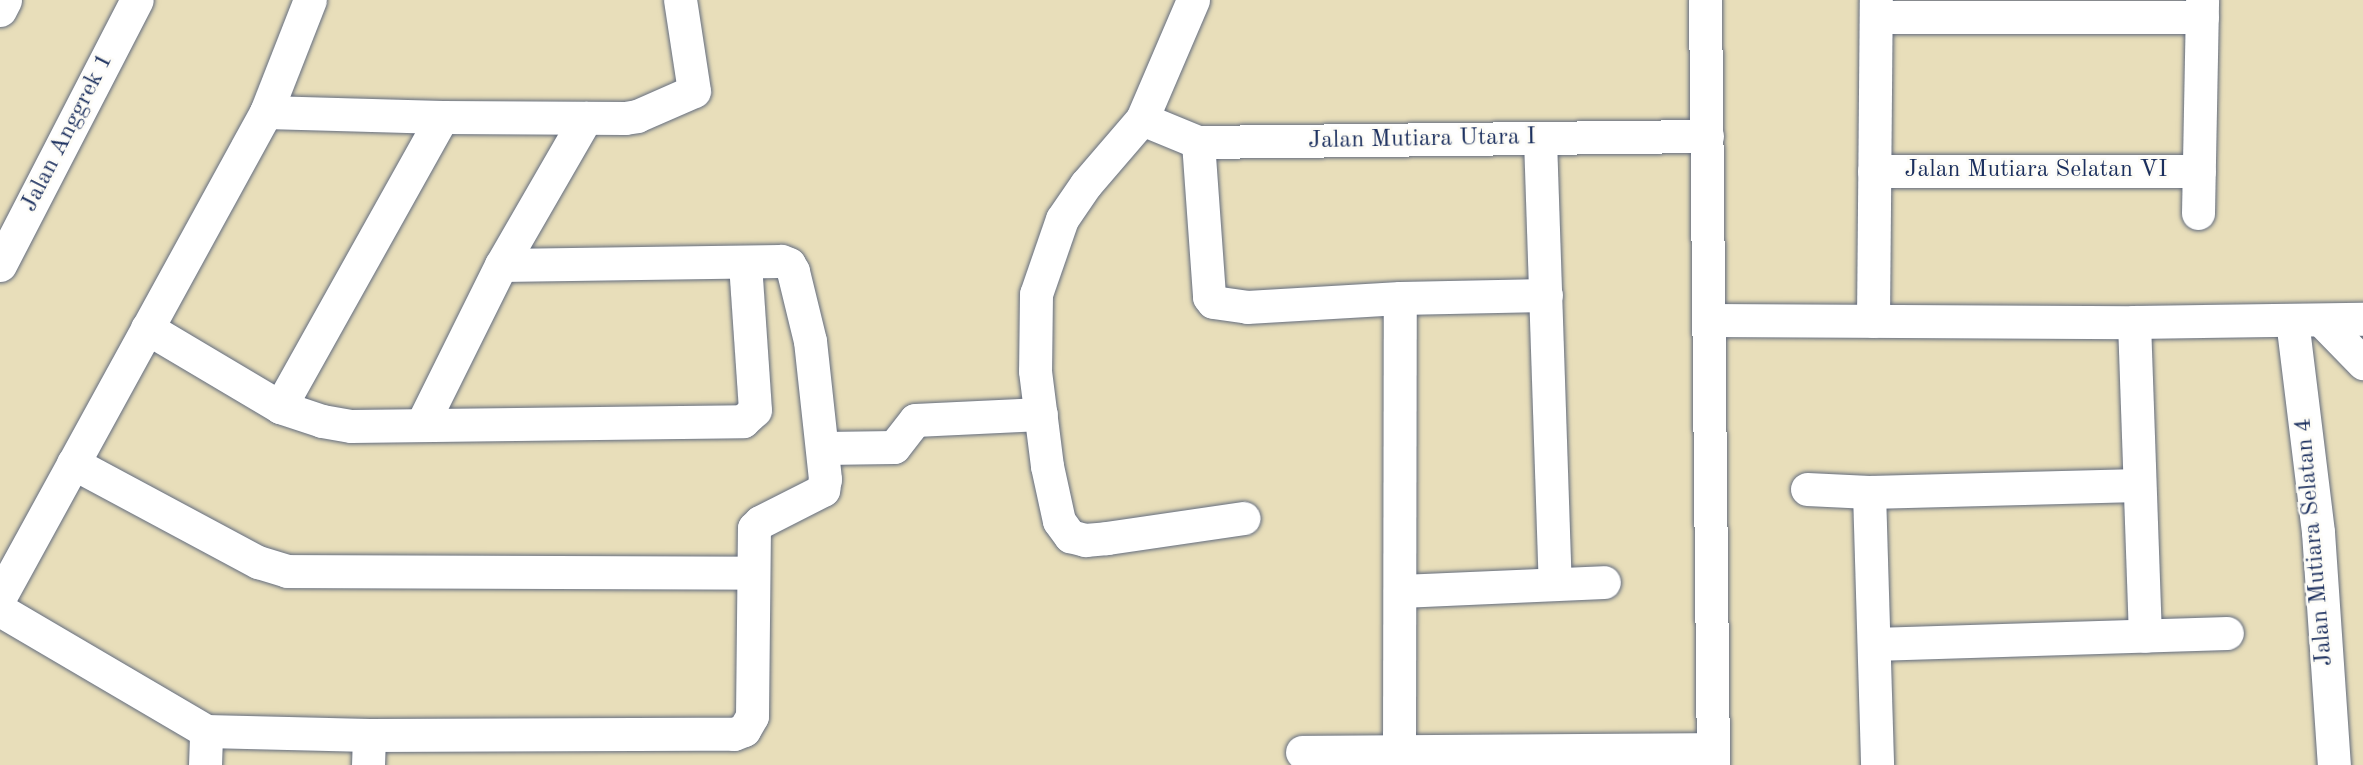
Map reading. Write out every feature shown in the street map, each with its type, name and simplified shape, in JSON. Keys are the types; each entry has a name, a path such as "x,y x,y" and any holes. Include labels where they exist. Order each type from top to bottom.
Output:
{"street":[{"path":"0,10 5,0"},
{"name":"Jalan Anggrek 1","path":"0,265 137,0"},
{"path":"0,597 266,112 310,0"},
{"path":"266,112 442,117 637,116 694,91 680,0"},
{"path":"1193,0 1142,119 1086,184 1062,219 1036,294 1035,371 1047,466 1059,521 1070,536 1085,540 1107,538 1244,518"},
{"path":"1302,752 1713,757 1705,0"},
{"name":"Jalan Mutiara Selatan VI","path":"1873,321 1876,8 2202,9 2198,213"},
{"path":"281,407 442,117"},
{"path":"422,424 501,265 586,118"},
{"name":"Jalan Mutiara Utara I","path":"1142,119 1198,142 1707,136"},
{"path":"1540,139 1555,584"},
{"path":"1198,142 1209,297 1213,302 1247,307 1400,298 1546,295"},
{"name":"Jalan Mutiara Selatan VI","path":"1874,171 2199,171"},
{"path":"0,610 206,731 369,750 734,734 744,730 752,716 754,528 823,490 824,448 810,341 793,271 789,264 781,261 501,265"},
{"path":"147,328 281,407 322,421 351,426 743,421 755,410 745,263"},
{"path":"1399,753 1400,298"},
{"path":"1709,320 2134,322 2363,319"},
{"path":"2307,320 2363,363"},
{"name":"Jalan Mutiara Selatan 4","path":"2307,320 2334,765"},
{"path":"2134,322 2145,636"},
{"path":"824,448 894,447 915,420 1041,414"},
{"path":"73,463 258,562 287,571 752,573"},
{"path":"1807,489 1869,492 2139,485"},
{"path":"1869,492 1877,765"},
{"path":"1400,591 1604,582"},
{"path":"1874,644 2227,633"},
{"path":"205,765 206,731"}]}
